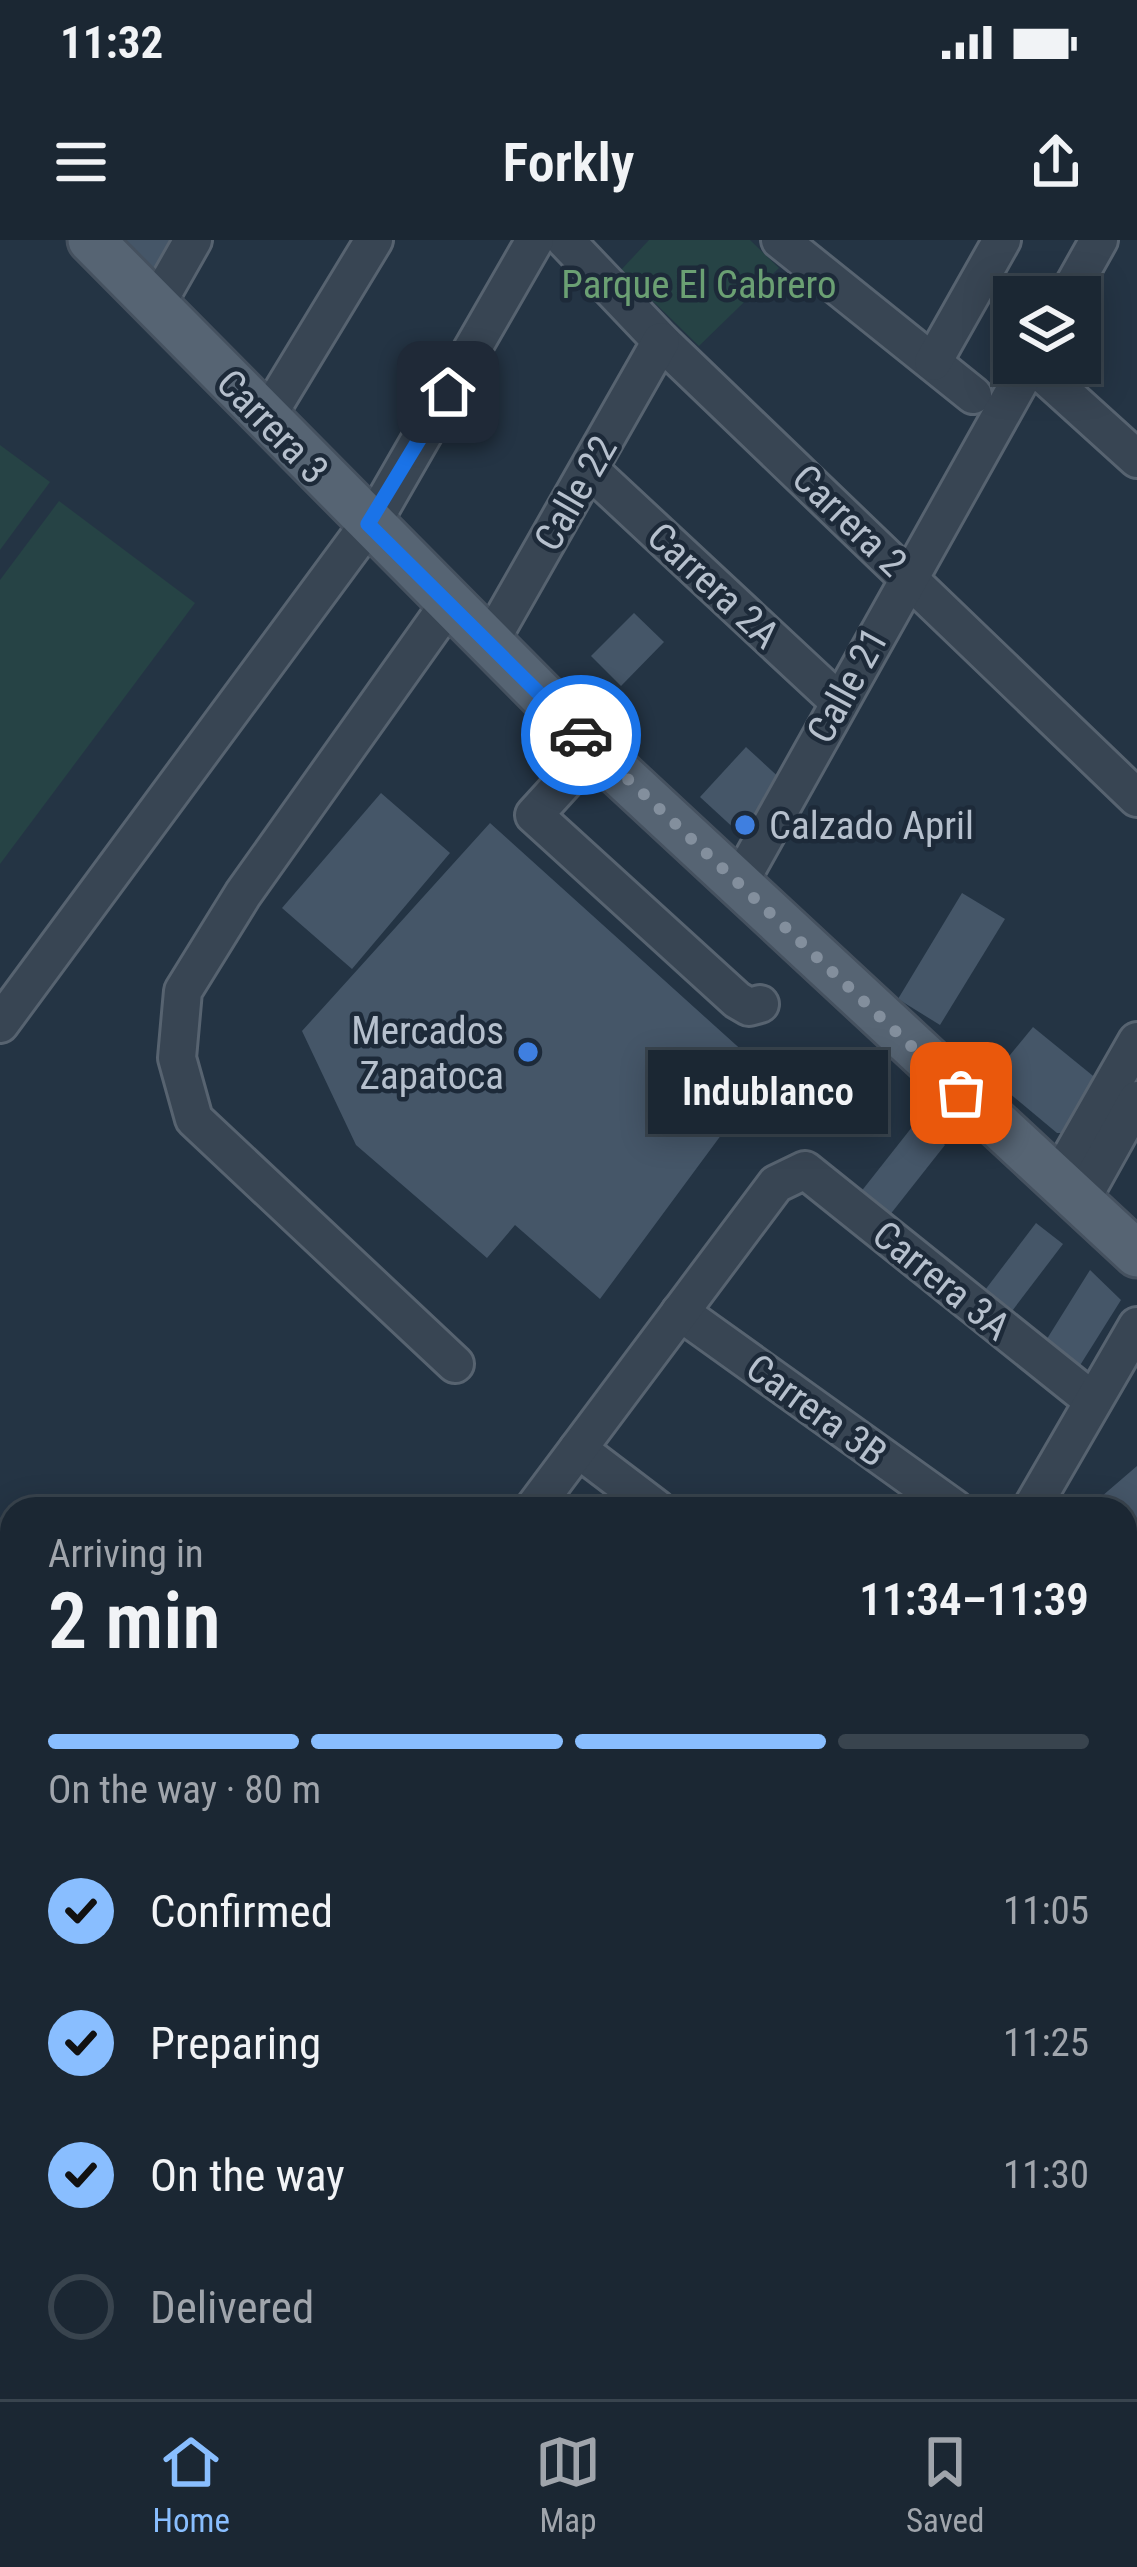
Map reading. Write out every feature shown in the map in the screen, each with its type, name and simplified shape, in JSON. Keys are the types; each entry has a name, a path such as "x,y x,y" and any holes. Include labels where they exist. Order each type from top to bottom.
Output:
{"main road":[{"name":"Carrera 3","path":"91,240 488,645 1137,1254"}],"street":[{"path":"155,308 193,240"},
{"path":"266,418 374,240"},
{"path":"0,1024 368,524 536,240"},
{"path":"780,240 823,254 973,395"},
{"path":"933,362 1002,240"},
{"path":"1079,276 1099,240"},
{"name":"Carrera 2","path":"588,248 661,340 1137,798"},
{"name":"Calle 22","path":"488,645 661,340"},
{"name":"Calle 21","path":"739,883 1018,384"},
{"path":"1053,384 1137,460"},
{"name":"Carrera 2A","path":"589,470 838,701"},
{"path":"448,605 243,894 183,991 177,1058 194,1119 455,1364"},
{"path":"595,748 522,828 737,1000 749,1007 760,1004"},
{"path":"1068,1193 1137,1041"},
{"path":"1068,1193 1137,1100"},
{"name":"Carrera 3A","path":"680,1312 787,1175 806,1170 1093,1401"},
{"path":"542,1497 680,1312"},
{"name":"Carrera 3B","path":"680,1312 938,1497"},
{"path":"1038,1497 1137,1326"},
{"path":"578,1449 641,1497"}],"green space":[{"name":"Parque El Cabrero","path":"649,240 750,240 779,268 699,346 621,270"},
{"path":"0,445 50,482 0,550"},
{"path":"59,501 195,603 0,864 0,580"}],"building":[{"path":"126,240 175,240 159,275"},
{"path":"634,613 664,642 621,686 591,656"},
{"path":"746,747 784,782 751,844 700,797"},
{"path":"381,793 450,853 352,969 282,908"},
{"name":"Mercados Zapatoca","path":"490,823 767,1073 600,1299 515,1225 487,1258 356,1145 302,1031"},
{"path":"962,893 1005,919 940,1025 898,999"},
{"path":"1033,1027 1103,1084 1071,1133 1057,1133 991,1078"},
{"path":"916,1122 945,1145 889,1216 860,1193"},
{"path":"1036,1223 1063,1244 1009,1315 982,1294"},
{"path":"1090,1270 1121,1300 1079,1367 1045,1342"},
{"path":"1137,1466 1137,1497 1101,1497"}],"way so far":[{"path":"581,735 961,1093"}],"place":[{"name":"Calzado April","path":"745,825"},
{"name":"Mercados Zapatoca","path":"528,1052"},
{"name":"Indublanco","path":"961,1093"}],"route":[{"path":"448,392 368,524 581,735"}]}
